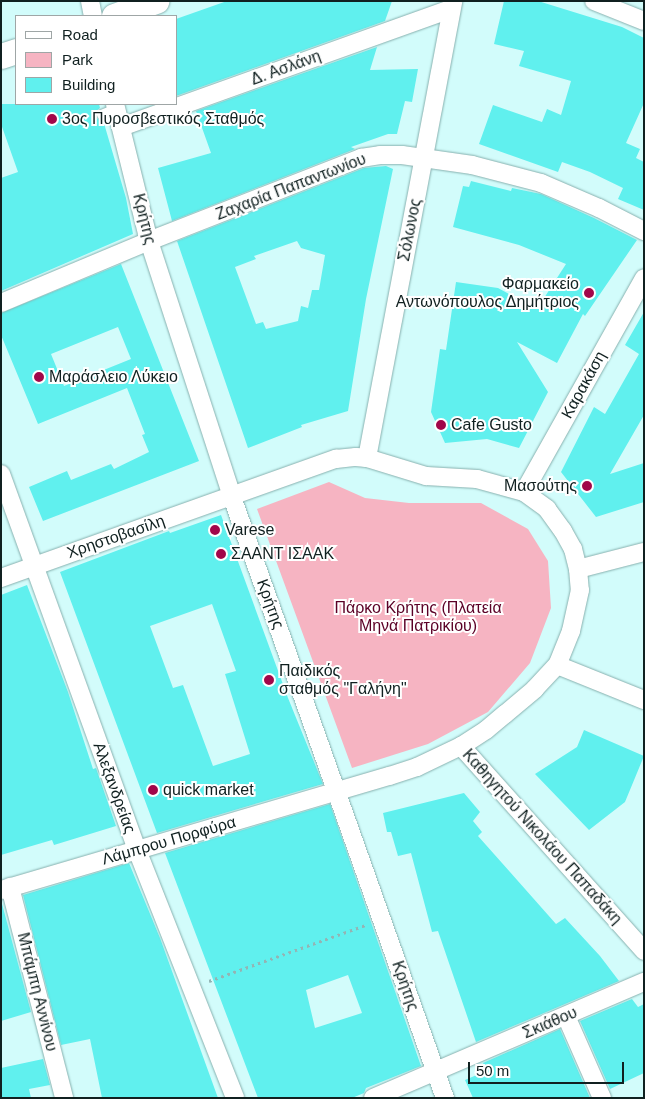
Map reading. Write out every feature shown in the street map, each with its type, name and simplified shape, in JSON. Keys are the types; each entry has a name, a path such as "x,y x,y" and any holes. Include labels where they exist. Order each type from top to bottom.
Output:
{"main road":[{"path":"117,15 156,1"},
{"path":"1,56 15,51"}],"street":[{"path":"90,1 93,15"},
{"path":"594,1 644,21"},
{"name":"Δ. Ασλάνη","path":"121,127 452,5"},
{"name":"Σόλωνος","path":"367,458 452,5"},
{"name":"Κρήτης","path":"111,109 121,127 149,241 232,498 445,1098"},
{"name":"Ζαχαρία Παπαντωνίου","path":"1,303 149,241 361,158 380,155 424,157 472,164 541,183 599,208 644,231"},
{"name":"Καρακάση","path":"524,492 644,278"},
{"name":"Χρηστοβασίλη","path":"1,578 232,498 336,459 367,458 426,476 477,480 524,492"},
{"name":"Αλεξανδρείας","path":"1,474 137,850 235,1098"},
{"path":"524,492 547,508 573,549 578,569 580,590 576,614 557,665 644,700"},
{"path":"578,569 644,552"},
{"name":"Λάμπρου Πορφύρα","path":"6,889 417,767 461,746 486,730 535,689 557,665"},
{"name":"Καθηγητού Νικολάου Παπαδάκη","path":"461,746 644,951"},
{"name":"Μπάμπη Αννίνου","path":"6,889 64,1098"},
{"name":"Σκιάθου","path":"373,1098 644,982"},
{"path":"566,1016 602,1098"}],"path":[{"path":"192,988 382,919"}],"green space":[{"name":"Πάρκο Κρήτης (Πλατεία Μηνά Πατρικίου)","path":"329,482 365,498 409,503 481,503 528,529 548,561 551,608 530,663 488,712 428,744 352,768 257,509"}],"building":[{"path":"227,1 392,1 385,21 178,95 178,18"},
{"path":"504,1 538,1 622,27 644,38 644,103 626,143 640,149 636,158 644,162 644,210 618,199 623,188 590,172 562,162 558,172 479,144 493,105 542,122 547,109 561,115 571,81 519,66 524,51 494,44"},
{"path":"377,47 370,70 418,69 412,102 405,101 397,134 388,134 351,147 355,149 172,221 158,168 211,153 196,111"},
{"path":"1,104 99,105 100,108 96,111 95,116 103,120 126,198 133,234 1,291 1,178 18,172 1,124"},
{"path":"386,166 393,169 366,299 348,411 301,425 302,427 248,448 177,241 364,168","holes":["297,241 301,248 325,255 319,290 312,290 308,308 301,306 298,321 266,329 263,322 256,324 235,267 256,259 254,256"]},
{"path":"471,181 511,191 512,188 541,194 637,240 585,316 583,314 557,363 517,342 548,392 519,448 487,439 445,443 431,412 440,349 446,350 456,282 498,288 537,309 566,264 519,245 453,227 463,186 469,187"},
{"path":"121,264 199,461 43,521 29,487 67,471 71,480 111,464 114,469 149,452 142,435 145,434 127,388 38,424 1,335 1,313","holes":["118,327 131,359 64,386 51,354"]},
{"path":"644,312 644,415 610,474 644,463 644,502 596,517 561,472 594,407 605,414 639,354 625,345"},
{"path":"221,515 288,698 323,784 157,833 60,572 169,531 170,533","holes":["212,604 236,671 225,674 250,754 213,766 183,685 173,688 150,626"]},
{"path":"27,585 68,692 93,769 96,768 116,826 54,845 52,840 1,855 1,595"},
{"path":"584,730 644,756 625,802 589,830 535,774 577,747"},
{"path":"464,793 480,812 473,821 482,832 478,836 556,924 565,918 600,956 619,981 476,1042 438,931 432,932 411,853 398,856 391,832 387,832 383,813"},
{"path":"330,804 421,1066 366,1088 364,1093 352,1098 258,1098 165,853","holes":["348,975 362,1013 315,1028 306,990"]},
{"path":"129,863 160,938 218,1098 102,1098 90,1039 61,1045 23,895"},
{"path":"1,900 31,1012 1,1021"},
{"path":"632,999 638,1007 644,1004 644,1073 610,1089 580,1021"},
{"path":"560,1029 590,1098 473,1098 465,1080 486,1071 483,1063"},
{"path":"43,1059 50,1085 29,1089 31,1098 1,1098 1,1068"}],"place":[{"name":"3ος Πυροσβεστικός Σταθμός","path":"52,119"},
{"name":"Φαρμακείο Αντωνόπουλος Δημήτριος","path":"589,293"},
{"name":"Μαράσλειο Λύκειο","path":"39,377"},
{"name":"Cafe Gusto","path":"441,425"},
{"name":"Μασούτης","path":"587,486"},
{"name":"Varese","path":"215,530"},
{"name":"ΣΑΑΝΤ ΙΣΑΑΚ","path":"221,554"},
{"name":"Παιδικός σταθμός \"Γαλήνη\"","path":"269,680"},
{"name":"quick market","path":"153,790"}]}
